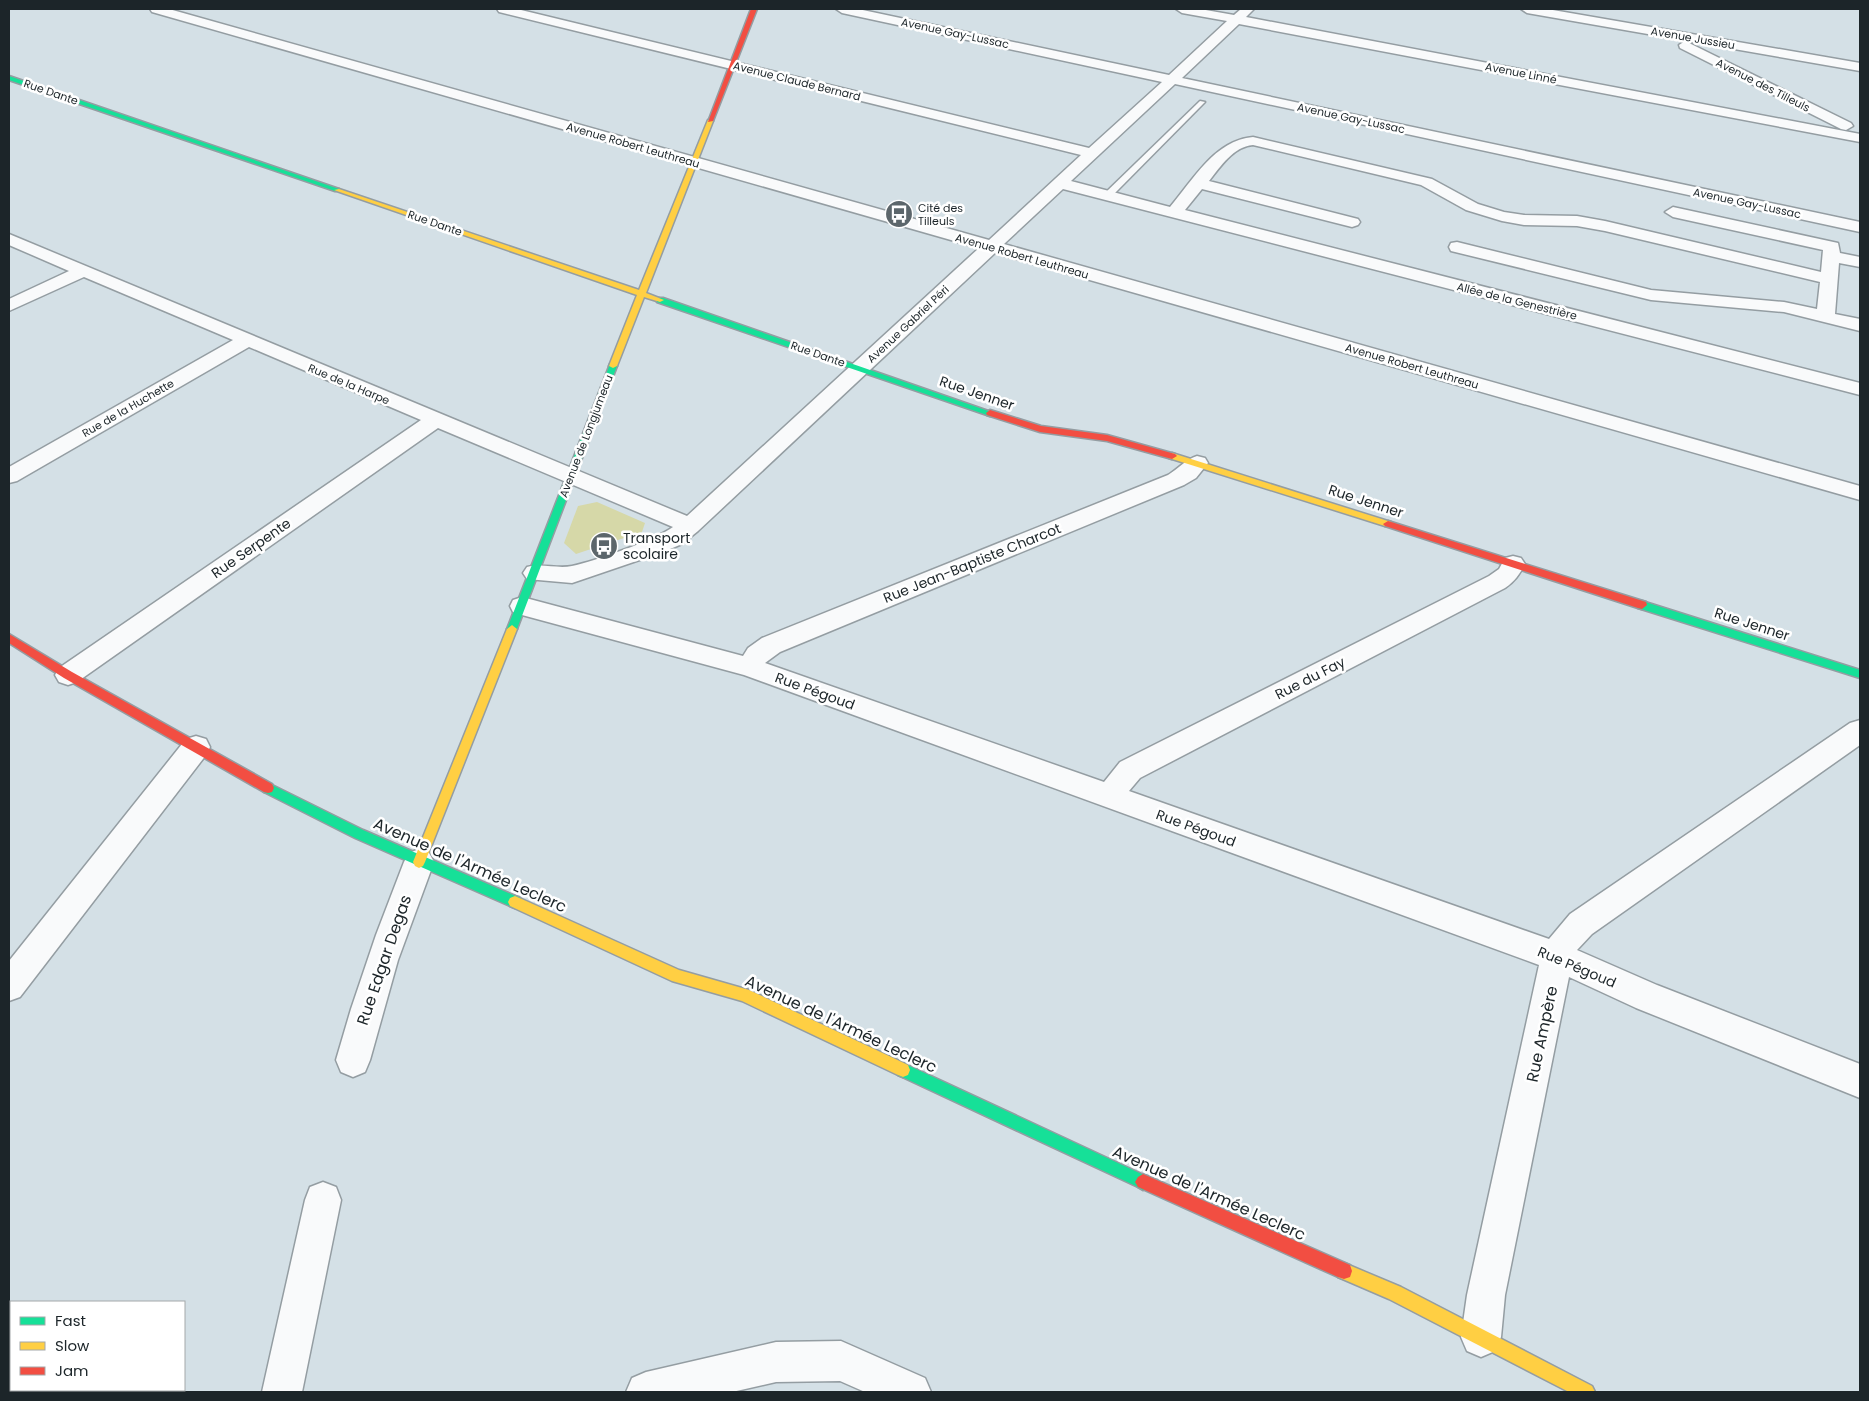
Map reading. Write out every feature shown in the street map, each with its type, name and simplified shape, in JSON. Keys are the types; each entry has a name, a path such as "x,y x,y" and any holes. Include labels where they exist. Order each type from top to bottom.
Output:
{"street":[{"name":"Avenue Robert Leuthreau","path":"156,9 1860,493"},
{"name":"Avenue Claude Bernard","path":"503,9 1092,153"},
{"name":"Avenue de Longjumeau","path":"419,862 535,573 570,476 754,9"},
{"name":"Avenue Gay-Lussac","path":"842,9 1173,80 1533,164 1860,227"},
{"name":"Avenue Linné","path":"1182,9 1860,138"},
{"name":"Avenue Gabriel Péri","path":"535,573 572,575 655,546 674,538 690,526 1248,9"},
{"name":"Avenue Jussieu","path":"1526,9 1860,67"},
{"name":"Avenue des Tilleuls","path":"1621,13 1860,134"},
{"name":"Rue Dante","path":"9,78 861,368"},
{"path":"1173,214 1222,155 1241,142 1253,141 1426,182 1472,207 1502,216 1524,220 1577,221 1605,226 1829,279"},
{"name":"Allée de la Genestrière","path":"1059,183 1173,214 1860,389"},
{"path":"1199,183 1352,222"},
{"path":"1673,212 1832,246 1826,317"},
{"name":"Rue de la Harpe","path":"9,239 690,526"},
{"path":"1457,247 1650,295 1784,307 1860,325"},
{"path":"1831,256 1860,262"},
{"path":"9,306 83,270"},
{"name":"Rue de la Huchette","path":"9,476 247,340"},
{"name":"Rue Jenner","path":"861,368 1015,422 1040,429 1107,438 1197,463 1860,674"},
{"name":"Rue Serpente","path":"68,675 435,420"},
{"name":"Rue Jean-Baptiste Charcot","path":"749,666 757,655 771,645 1176,480 1188,473 1197,463"},
{"name":"Rue du Fay","path":"1112,798 1118,784 1130,770 1497,582 1508,574 1513,564"},
{"name":"Rue Pégoud","path":"522,606 749,666 1556,956 1648,997 1860,1081"},
{"name":"Avenue de l'Armée Leclerc","path":"9,638 68,675 308,810 419,862 486,889 677,976 744,995 1188,1203 1395,1293 1586,1392"},
{"name":"Rue Ampère","path":"1481,1337 1486,1295 1550,996 1556,956 1565,938 1581,924 1860,731"},
{"path":"9,986 196,747"},
{"name":"Rue Edgar Degas","path":"353,1060 368,1000 383,955 419,862"},
{"path":"282,1392 323,1200"},
{"path":"646,1392 776,1362 841,1361 911,1392"}],"lane":[{"path":"1107,196 1202,102"}],"green space":[{"path":"597,502 645,523 642,532 576,554 564,543 578,506"}],"traffic: fast":[{"path":"9,78 337,190"},
{"path":"660,300 990,413"},
{"path":"512,629 613,366"},
{"path":"1642,605 1860,674"},
{"path":"268,788 359,834 515,902"},
{"path":"903,1070 1143,1182"}],"traffic: slow":[{"path":"613,366 710,121"},
{"path":"337,190 660,300"},
{"path":"1172,456 1388,524"},
{"path":"419,862 512,629"},
{"path":"515,902 677,976 744,995 903,1070"},
{"path":"1344,1271 1395,1293 1586,1392"}],"traffic: jam":[{"path":"710,121 754,9"},
{"path":"990,413 1040,429 1107,438 1172,456"},
{"path":"1388,524 1642,605"},
{"path":"9,638 68,675 268,788"},
{"path":"1143,1182 1344,1271"}],"place":[{"name":"Cité des Tilleuls","path":"899,214"},
{"name":"Transport scolaire","path":"604,546"}]}
